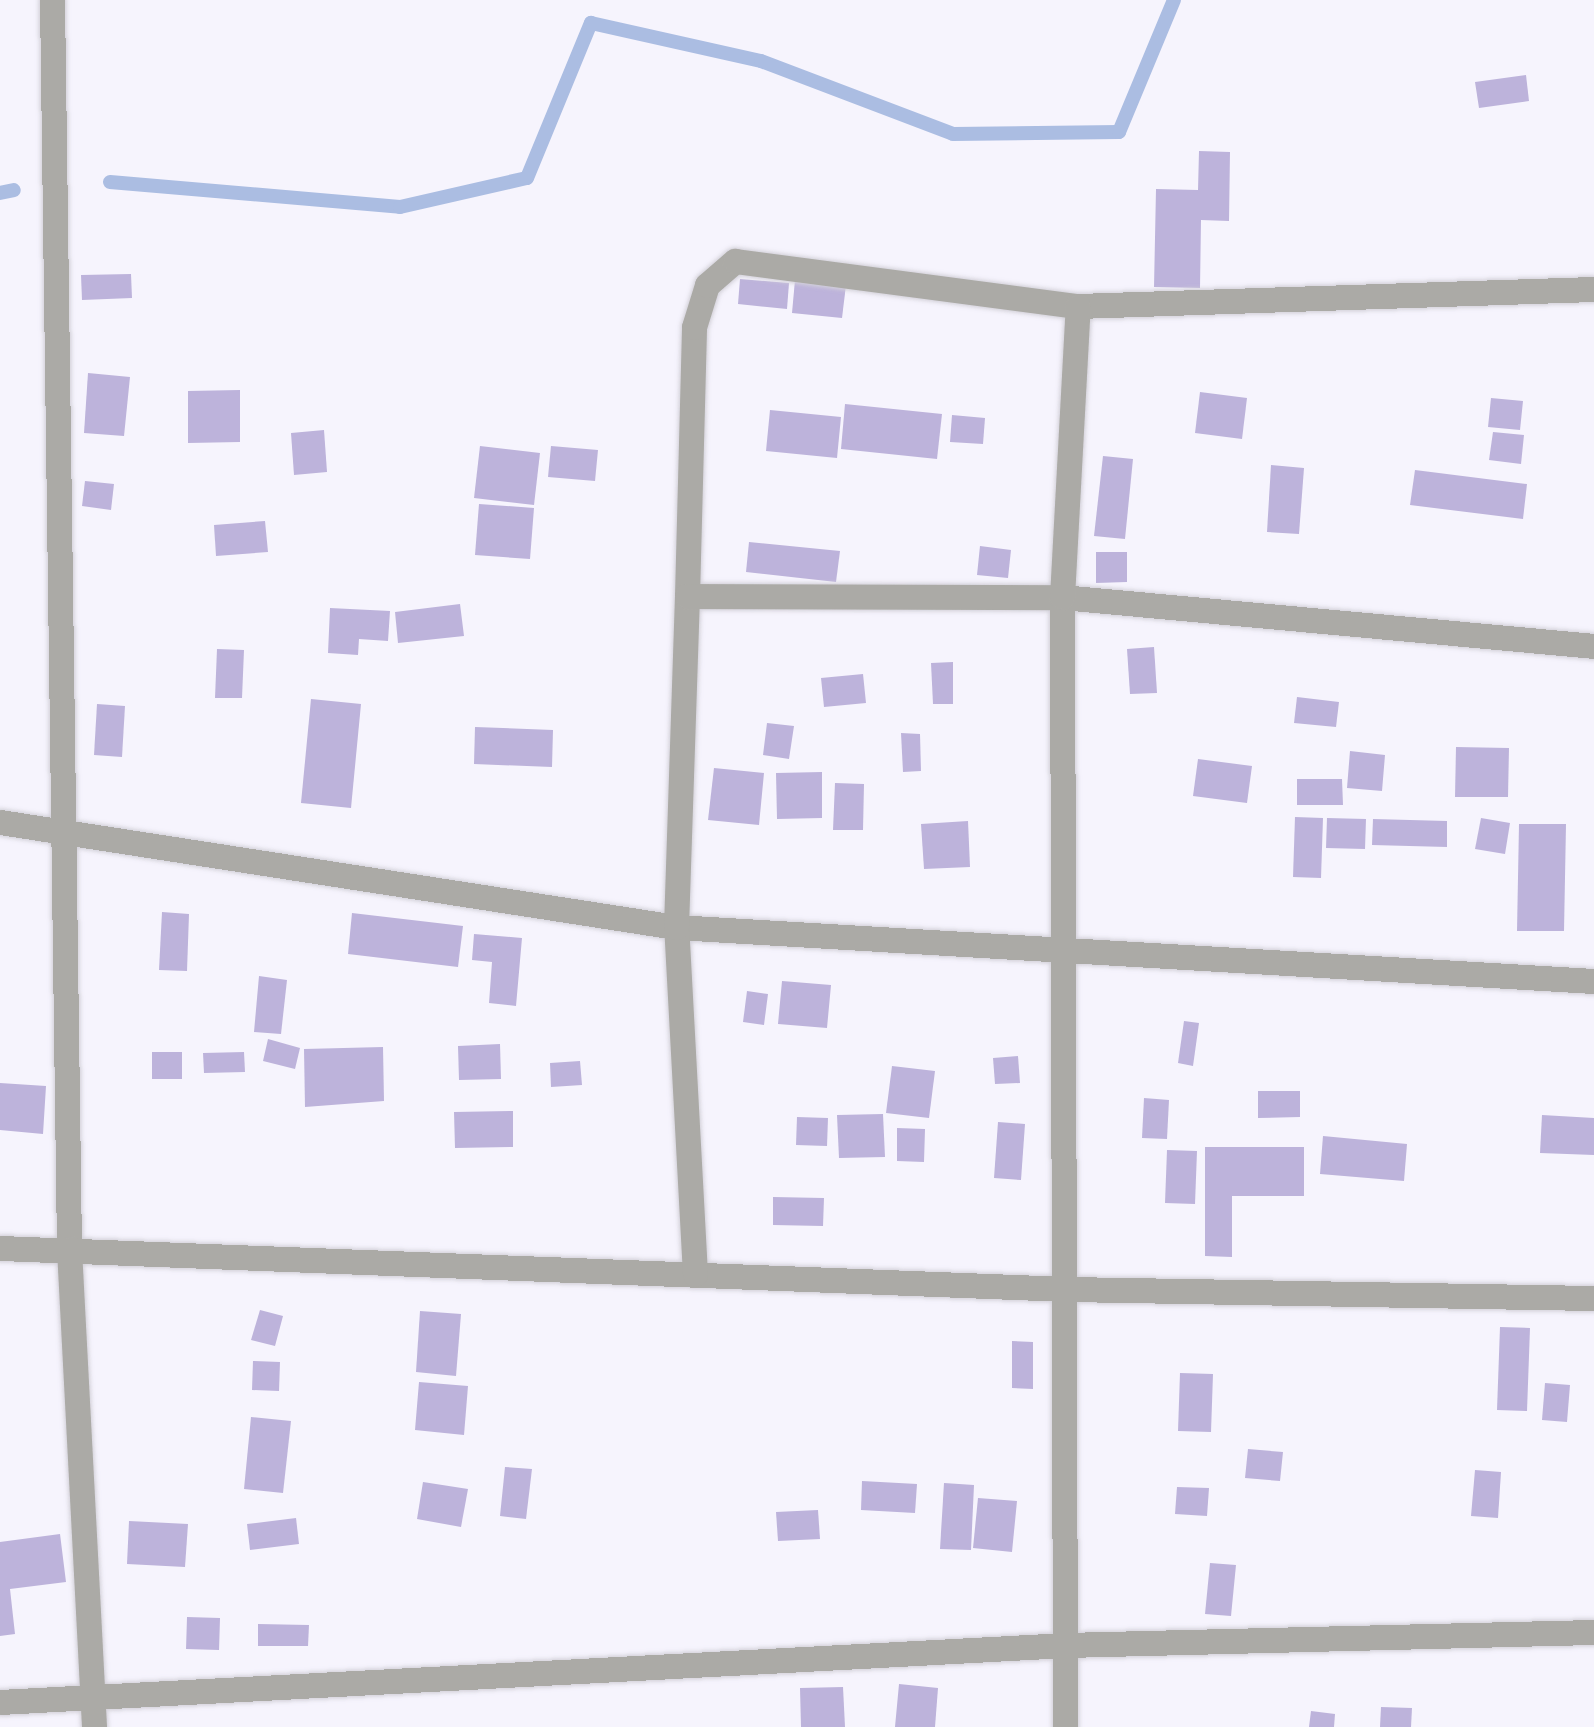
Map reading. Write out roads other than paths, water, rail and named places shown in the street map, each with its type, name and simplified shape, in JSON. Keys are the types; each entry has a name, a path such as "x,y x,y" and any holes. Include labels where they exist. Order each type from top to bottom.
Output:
{"street":[{"path":"52,0 69,1248 95,1715"},
{"path":"695,1274 676,927 694,327 707,284 735,261 1078,306 1594,289"},
{"path":"1065,1727 1068,1289 1062,597 1078,306"},
{"path":"687,596 1062,597 1594,646"},
{"path":"0,822 676,927 1064,956 1594,980"},
{"path":"0,1248 1068,1289 1594,1298"},
{"path":"0,1702 95,1715 1065,1646 1594,1632"}],"waterway":[{"path":"110,182 400,207 527,178 591,23 761,61 953,134 1119,132 1174,0"},
{"path":"0,193 14,190"}]}
